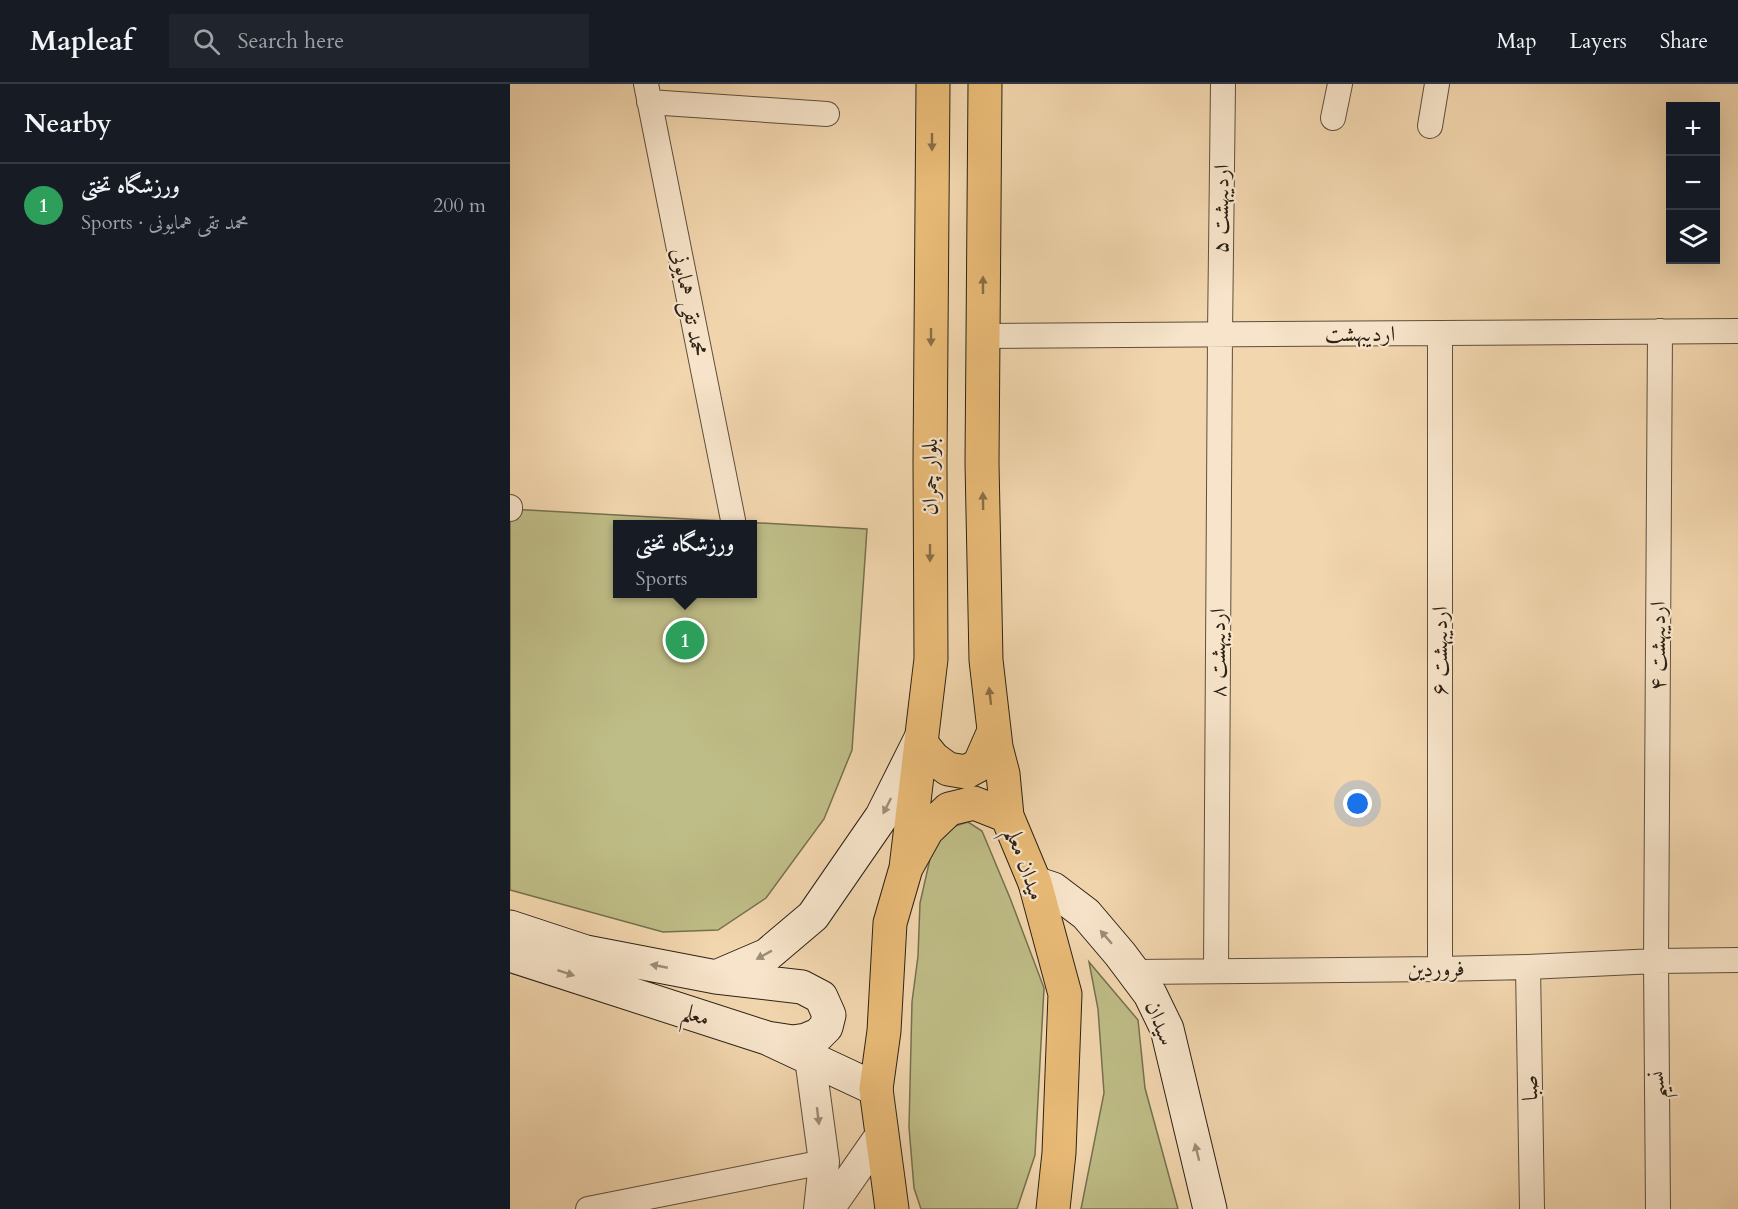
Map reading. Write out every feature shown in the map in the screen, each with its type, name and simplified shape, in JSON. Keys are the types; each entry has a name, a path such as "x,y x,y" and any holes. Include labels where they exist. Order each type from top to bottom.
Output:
{"main road":[{"name":"بلوار چمران","path":"906,868 931,659 933,84"},
{"path":"984,84 982,463 986,660 1007,816"},
{"path":"922,739 933,758 948,769 966,772 979,765 994,731"},
{"path":"716,977 766,955 813,916 882,816 922,739"},
{"name":"میدان معلم","path":"892,1209 876,1089 884,1031 890,923 906,868 927,830 949,809 974,803 1007,816 1035,883 1065,994 1059,1153 1053,1209"},
{"name":"سیدان","path":"1035,883 1053,889 1086,914 1150,994 1167,1029 1210,1209"},
{"name":"معلم","path":"510,927 586,952 716,977 802,987 821,997 829,1015 826,1027 818,1035 793,1042 767,1038"},
{"name":"معلم","path":"510,955 767,1038 876,1089"}],"street":[{"name":"اردیبهشت ۵","path":"1220,334 1223,84"},
{"path":"1333,118 1339,84"},
{"path":"1430,126 1437,84"},
{"path":"648,93 827,114"},
{"name":"محمد تقی همایونی","path":"648,93 733,520"},
{"name":"اردیبهشت ۴","path":"1656,961 1660,331"},
{"name":"اردیبهشت","path":"983,336 1738,331"},
{"name":"اردیبهشت ۶","path":"1440,333 1440,969"},
{"name":"اردیبهشت ۸","path":"1216,971 1220,334"},
{"name":"فروردین","path":"1134,972 1440,969 1738,960"},
{"name":"نسیم","path":"1656,961 1658,1209"},
{"name":"صبا","path":"1528,967 1532,1209"},
{"path":"810,1058 824,1162 819,1209"},
{"path":"829,1209 882,1133"},
{"path":"588,1209 824,1162"}],"shaded area":[{"path":"510,509 706,520 613,520 613,598 757,598 757,523 867,529 852,750 824,819 766,898 718,930 663,932 510,890"},
{"path":"968,822 982,831 1044,988 1035,1155 1017,1209 921,1209 914,1188 909,1127 912,1002 918,956 920,903 932,850 945,829"},
{"path":"1089,962 1138,1020 1145,1088 1178,1209 1081,1209 1104,1093 1098,1009"}],"place":[{"name":"ورزشگاه تختی","path":"685,640"}]}
